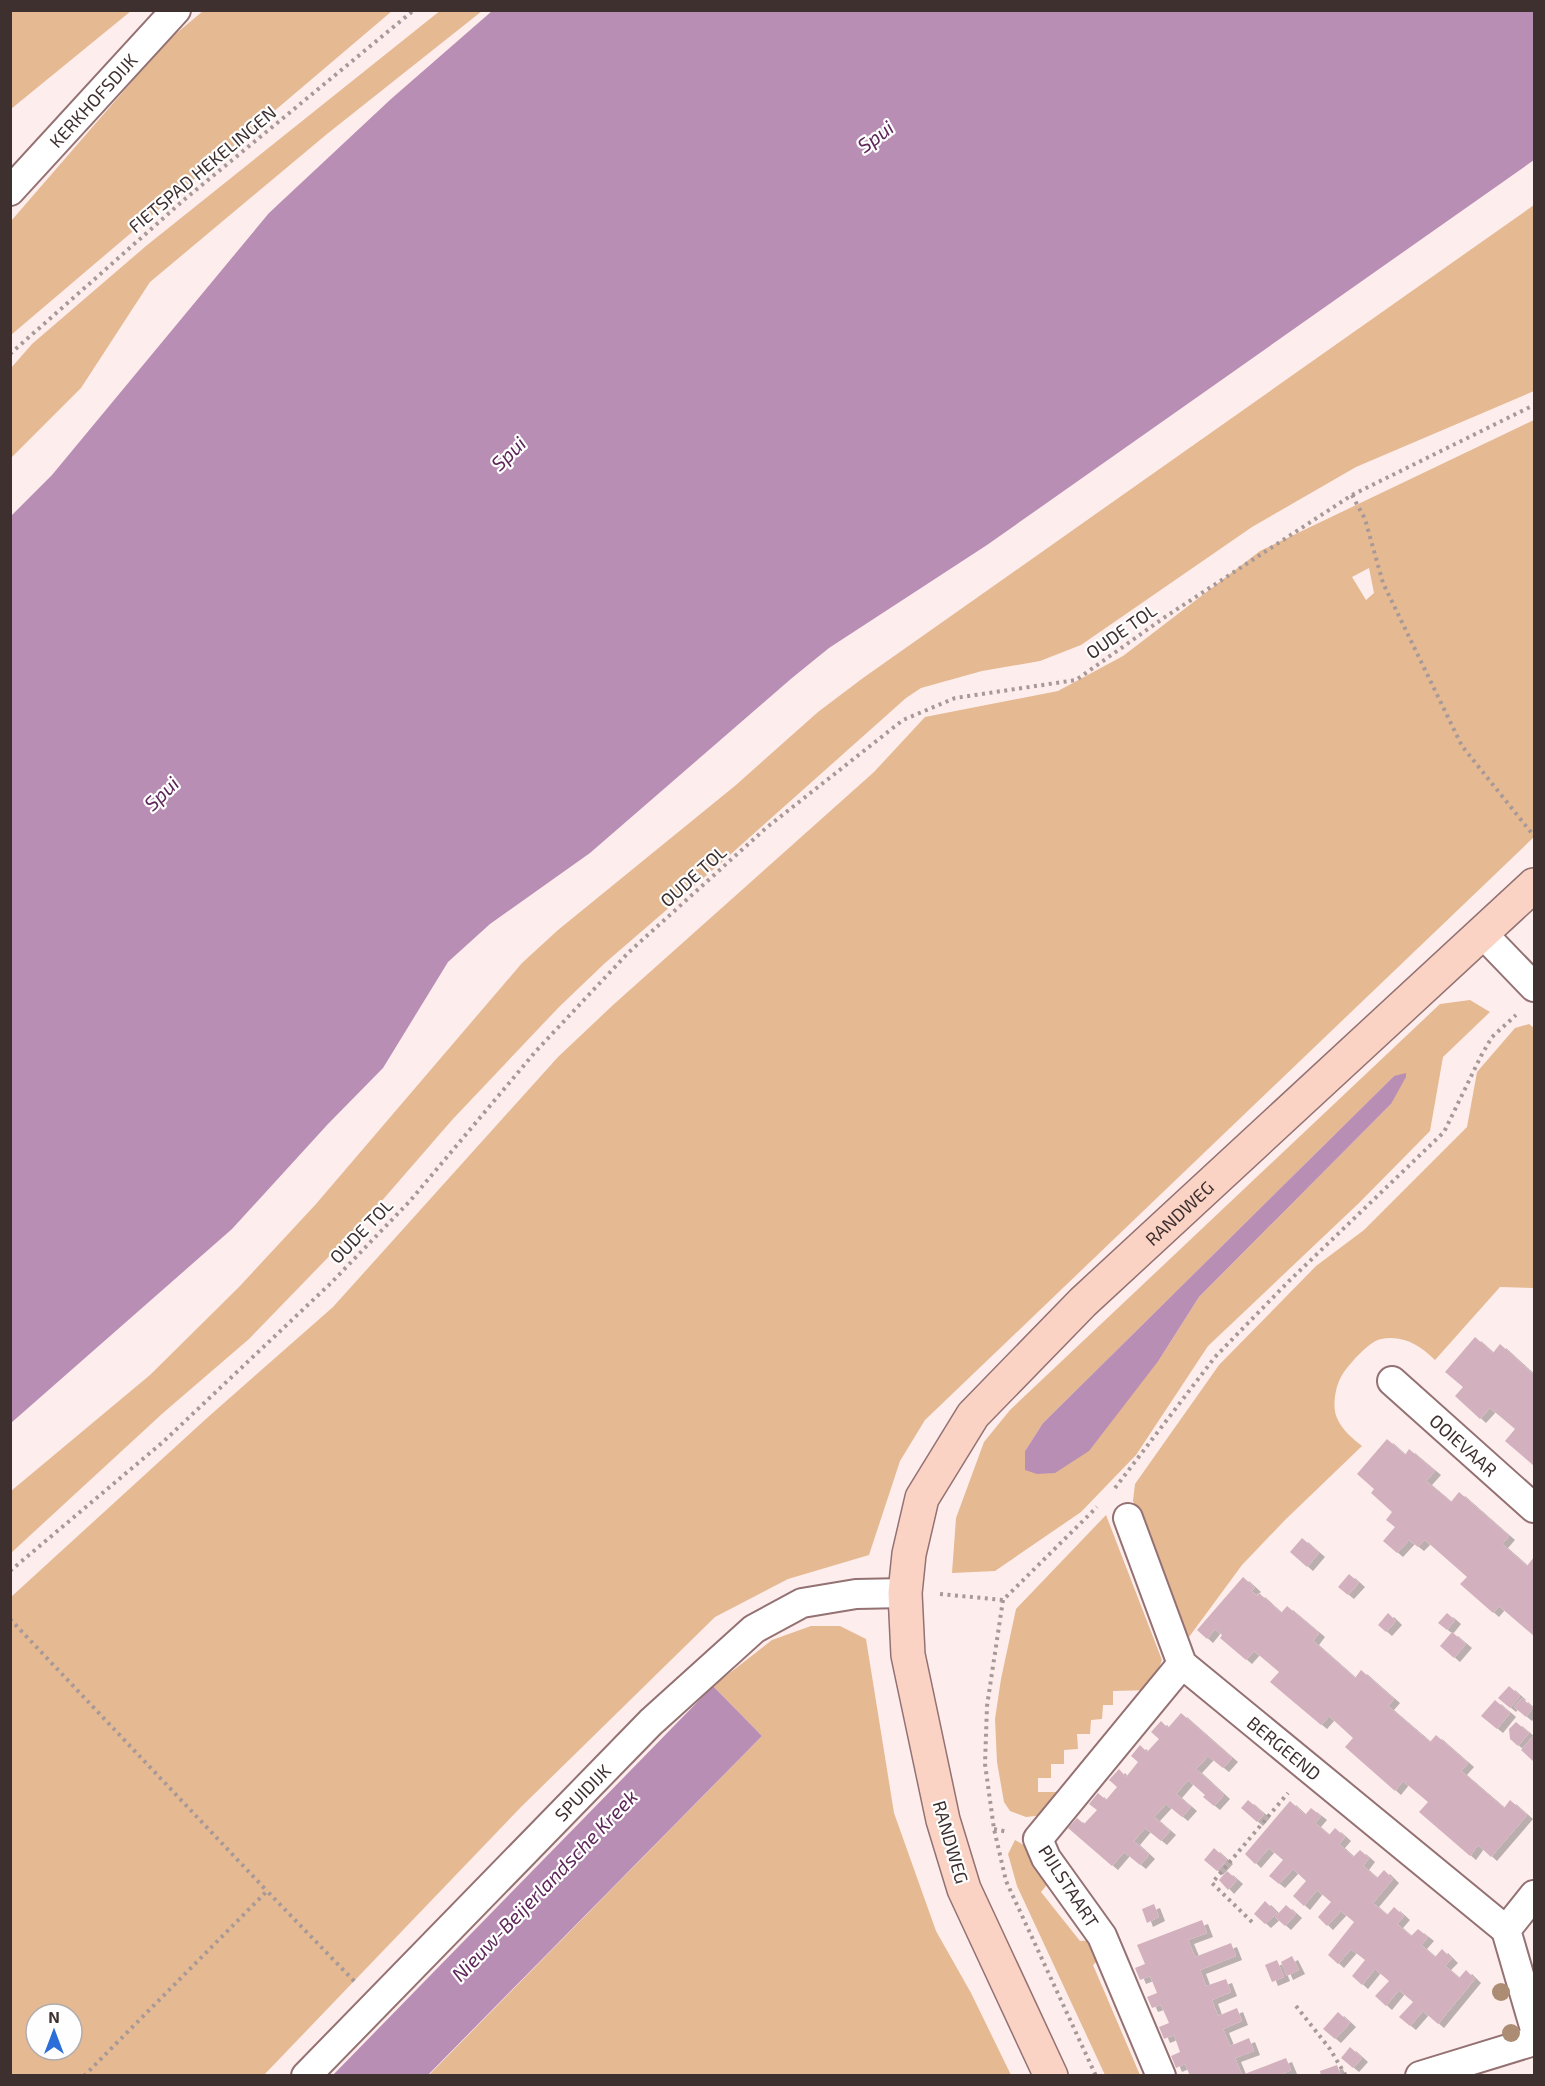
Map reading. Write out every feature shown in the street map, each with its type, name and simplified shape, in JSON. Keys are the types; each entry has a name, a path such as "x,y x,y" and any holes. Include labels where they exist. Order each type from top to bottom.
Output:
{"street":[{"name":"KERKHOFSDIJK","path":"10,191 176,10"},
{"name":"RANDWEG","path":"1051,2076 964,1889 943,1820 908,1654 905,1593 909,1554 922,1498 973,1415 1083,1302 1534,885"},
{"path":"1482,933 1534,987"},
{"name":"OOIEVAAR","path":"1392,1381 1534,1508"},
{"path":"1128,1518 1182,1664"},
{"name":"SPUIDIJK","path":"306,2076 651,1722 754,1629 802,1603 856,1594 905,1593"},
{"name":"BERGEEND","path":"1182,1664 1506,1930"},
{"name":"PIJLSTAART","path":"1161,2076 1102,1936 1046,1858 1038,1839 1182,1664"},
{"path":"1534,1895 1506,1930 1534,2026"},
{"path":"1420,2076 1534,2041"}],"path":[{"name":"FIETSPAD HEKELINGEN","path":"10,354 185,199 414,10"},
{"name":"OUDE TOL","path":"10,1571 163,1442 331,1283 410,1201 536,1051 629,952 766,828 903,720 955,698 1076,680 1165,616 1352,495 1534,405"},
{"path":"1352,495 1365,519 1383,583 1462,746 1534,836"},
{"path":"1113,1491 1215,1358 1289,1281 1444,1132 1492,1037 1517,1014"},
{"path":"1096,2076 1006,1881 994,1829 985,1764 987,1706 1003,1600 1097,1507"},
{"path":"905,1593 956,1594 1003,1600"},
{"path":"10,1619 267,1892 330,1955"},
{"path":"1252,1922 1212,1883 1309,1768"},
{"path":"84,2076 267,1892"},
{"path":"1296,2006 1330,2049 1346,2076"}],"shaded area":[{"path":"11,10 131,10 131,11 11,109"},
{"path":"441,10 482,11 327,134 150,282 81,388 11,458 11,368 32,344 146,246"},
{"path":"203,11 392,11 11,335 11,221 167,41"},
{"path":"1534,205 1534,391 1356,467 1252,527 1081,645 1040,661 982,671 921,688 906,698 605,963 559,1007 452,1120 373,1211 249,1339 163,1413 11,1553 11,1491 150,1375 239,1287 316,1204 522,963 558,930 736,785 818,712 863,678"},
{"path":"1534,420 1534,837 925,1420 900,1461 869,1555 788,1579 715,1617 521,1807 264,2075 11,2075 11,1597 207,1418 333,1307 558,1057 874,772 925,717 1058,691 1123,656 1260,551","holes":["1369,568 1374,593 1366,600 1352,577"]},
{"path":"1470,1000 1490,1012 1443,1057 1430,1131 1359,1203 1208,1346 1136,1455 1081,1512 995,1571 952,1573 956,1518 984,1442 1010,1410 1440,1004","holes":["1394,1076 1391,1104 1199,1297 1159,1360 1025,1451 1043,1423"]},
{"path":"1529,1024 1534,1028 1534,1288 1500,1287 1435,1360 1411,1342 1397,1338 1376,1341 1359,1355 1339,1381 1335,1409 1342,1426 1362,1446 1242,1565 1189,1637 1174,1607 1133,1501 1135,1484 1219,1365 1316,1266 1364,1230 1467,1127 1477,1072 1515,1028"},
{"path":"1106,1515 1162,1660 1150,1690 1113,1691 1113,1705 1103,1705 1102,1719 1091,1720 1090,1734 1077,1734 1078,1749 1064,1750 1064,1764 1051,1764 1051,1778 1038,1778 1038,1792 1057,1792 1044,1815 1026,1817 1010,1811 1004,1802 997,1762 995,1719 1016,1609"},
{"path":"811,1626 840,1626 866,1639 894,1813 936,1931 971,1993 1011,2075 428,2076 762,1736 713,1686 772,1640"},
{"path":"1015,1840 1027,1847 1049,1882 1041,1892 1080,1941 1095,1940 1103,1955 1093,1965 1140,2075 1105,2075 1017,1886 1008,1854"}],"water":[{"name":"Spui","path":"492,11 1534,11 1534,160 987,545 829,648 590,853 490,924 448,962 383,1068 328,1124 232,1229 11,1423 11,516 52,475 269,213 391,99"},
{"path":"1406,1073 1391,1104 1199,1297 1159,1360 1089,1451 1055,1473 1037,1474 1025,1470 1025,1451 1043,1423 1394,1076"},
{"name":"Nieuw-Beijerlandsche Kreek","path":"713,1686 762,1736 428,2075 333,2075"}],"building":[{"path":"1475,1337 1493,1353 1500,1344 1534,1375 1534,1466 1505,1441 1515,1429 1490,1408 1480,1419 1455,1396 1463,1387 1445,1372"},
{"path":"1387,1439 1405,1455 1409,1449 1435,1471 1426,1481 1451,1502 1459,1492 1509,1536 1502,1544 1527,1566 1534,1557 1534,1636 1499,1606 1493,1613 1460,1584 1467,1577 1425,1540 1418,1547 1409,1540 1397,1553 1383,1541 1395,1527 1386,1520 1392,1512 1371,1493 1374,1489 1357,1474"},
{"path":"1302,1538 1319,1553 1307,1567 1290,1552"},
{"path":"1349,1574 1359,1583 1348,1595 1338,1587"},
{"path":"1243,1577 1255,1588 1251,1591 1257,1596 1259,1593 1281,1613 1287,1606 1319,1633 1313,1641 1355,1678 1361,1670 1394,1699 1388,1706 1430,1742 1436,1735 1468,1763 1461,1771 1504,1808 1510,1800 1527,1815 1491,1857 1478,1845 1470,1856 1419,1812 1428,1802 1403,1781 1395,1791 1345,1747 1353,1738 1329,1716 1321,1725 1270,1682 1279,1672 1254,1651 1246,1660 1220,1638 1222,1635 1215,1629 1207,1639 1197,1630"},
{"path":"1388,1613 1396,1621 1386,1632 1378,1625"},
{"path":"1447,1613 1455,1620 1447,1630 1438,1623"},
{"path":"1452,1632 1466,1644 1454,1658 1440,1646"},
{"path":"1509,1686 1520,1696 1510,1708 1498,1698"},
{"path":"1522,1698 1533,1708 1526,1717 1514,1707"},
{"path":"1495,1700 1510,1713 1497,1729 1481,1716"},
{"path":"1181,1713 1232,1758 1223,1768 1208,1756 1196,1769 1224,1795 1214,1806 1188,1780 1176,1794 1191,1807 1182,1817 1166,1804 1154,1817 1170,1831 1161,1841 1145,1828 1134,1841 1149,1855 1140,1865 1124,1852 1112,1866 1068,1828 1077,1818 1084,1824 1097,1810 1089,1804 1098,1793 1106,1800 1117,1787 1109,1780 1119,1769 1126,1777 1138,1762 1131,1756 1140,1745 1147,1752 1159,1739 1151,1732 1161,1721 1168,1728"},
{"path":"1516,1722 1529,1733 1518,1746 1510,1739 1509,1729"},
{"path":"1534,1735 1534,1762 1521,1750"},
{"path":"1248,1800 1264,1814 1257,1822 1241,1808"},
{"path":"1290,1801 1305,1815 1311,1808 1321,1816 1315,1823 1329,1835 1335,1828 1345,1837 1339,1844 1353,1857 1360,1850 1369,1858 1363,1866 1377,1878 1384,1870 1393,1879 1373,1903 1387,1915 1394,1907 1404,1916 1397,1924 1411,1936 1418,1929 1428,1937 1421,1945 1435,1957 1442,1949 1452,1959 1445,1966 1459,1978 1466,1970 1475,1979 1438,2024 1423,2011 1410,2026 1399,2017 1413,2002 1399,1990 1386,2006 1375,1996 1389,1981 1375,1969 1362,1985 1352,1976 1365,1960 1351,1949 1338,1964 1328,1955 1354,1922 1341,1911 1327,1926 1318,1917 1331,1902 1317,1890 1304,1906 1293,1896 1306,1881 1293,1869 1279,1884 1269,1876 1283,1860 1269,1848 1255,1864 1245,1854"},
{"path":"1214,1848 1227,1860 1217,1871 1204,1860"},
{"path":"1227,1871 1237,1880 1228,1890 1219,1880"},
{"path":"1265,1901 1277,1913 1265,1924 1254,1914"},
{"path":"1154,1904 1159,1917 1147,1923 1142,1909"},
{"path":"1286,1905 1296,1914 1285,1926 1275,1917"},
{"path":"1202,1920 1207,1933 1188,1940 1195,1957 1231,1943 1236,1956 1200,1970 1206,1986 1226,1979 1231,1992 1212,2000 1218,2016 1237,2008 1242,2021 1223,2029 1230,2046 1249,2038 1254,2051 1235,2058 1242,2075 1286,2058 1291,2070 1278,2076 1190,2076 1185,2064 1176,2068 1171,2056 1180,2052 1174,2035 1164,2039 1159,2027 1169,2023 1161,2005 1152,2008 1147,1997 1157,1993 1150,1976 1140,1980 1135,1968 1145,1964 1137,1945"},
{"path":"1292,1956 1299,1970 1287,1976 1281,1962"},
{"path":"1277,1960 1284,1977 1272,1982 1265,1965"},
{"path":"1338,2012 1350,2023 1335,2039 1323,2029"},
{"path":"1350,2047 1362,2058 1353,2068 1341,2058"},
{"path":"1337,2065 1341,2076 1321,2076 1320,2071"}]}
